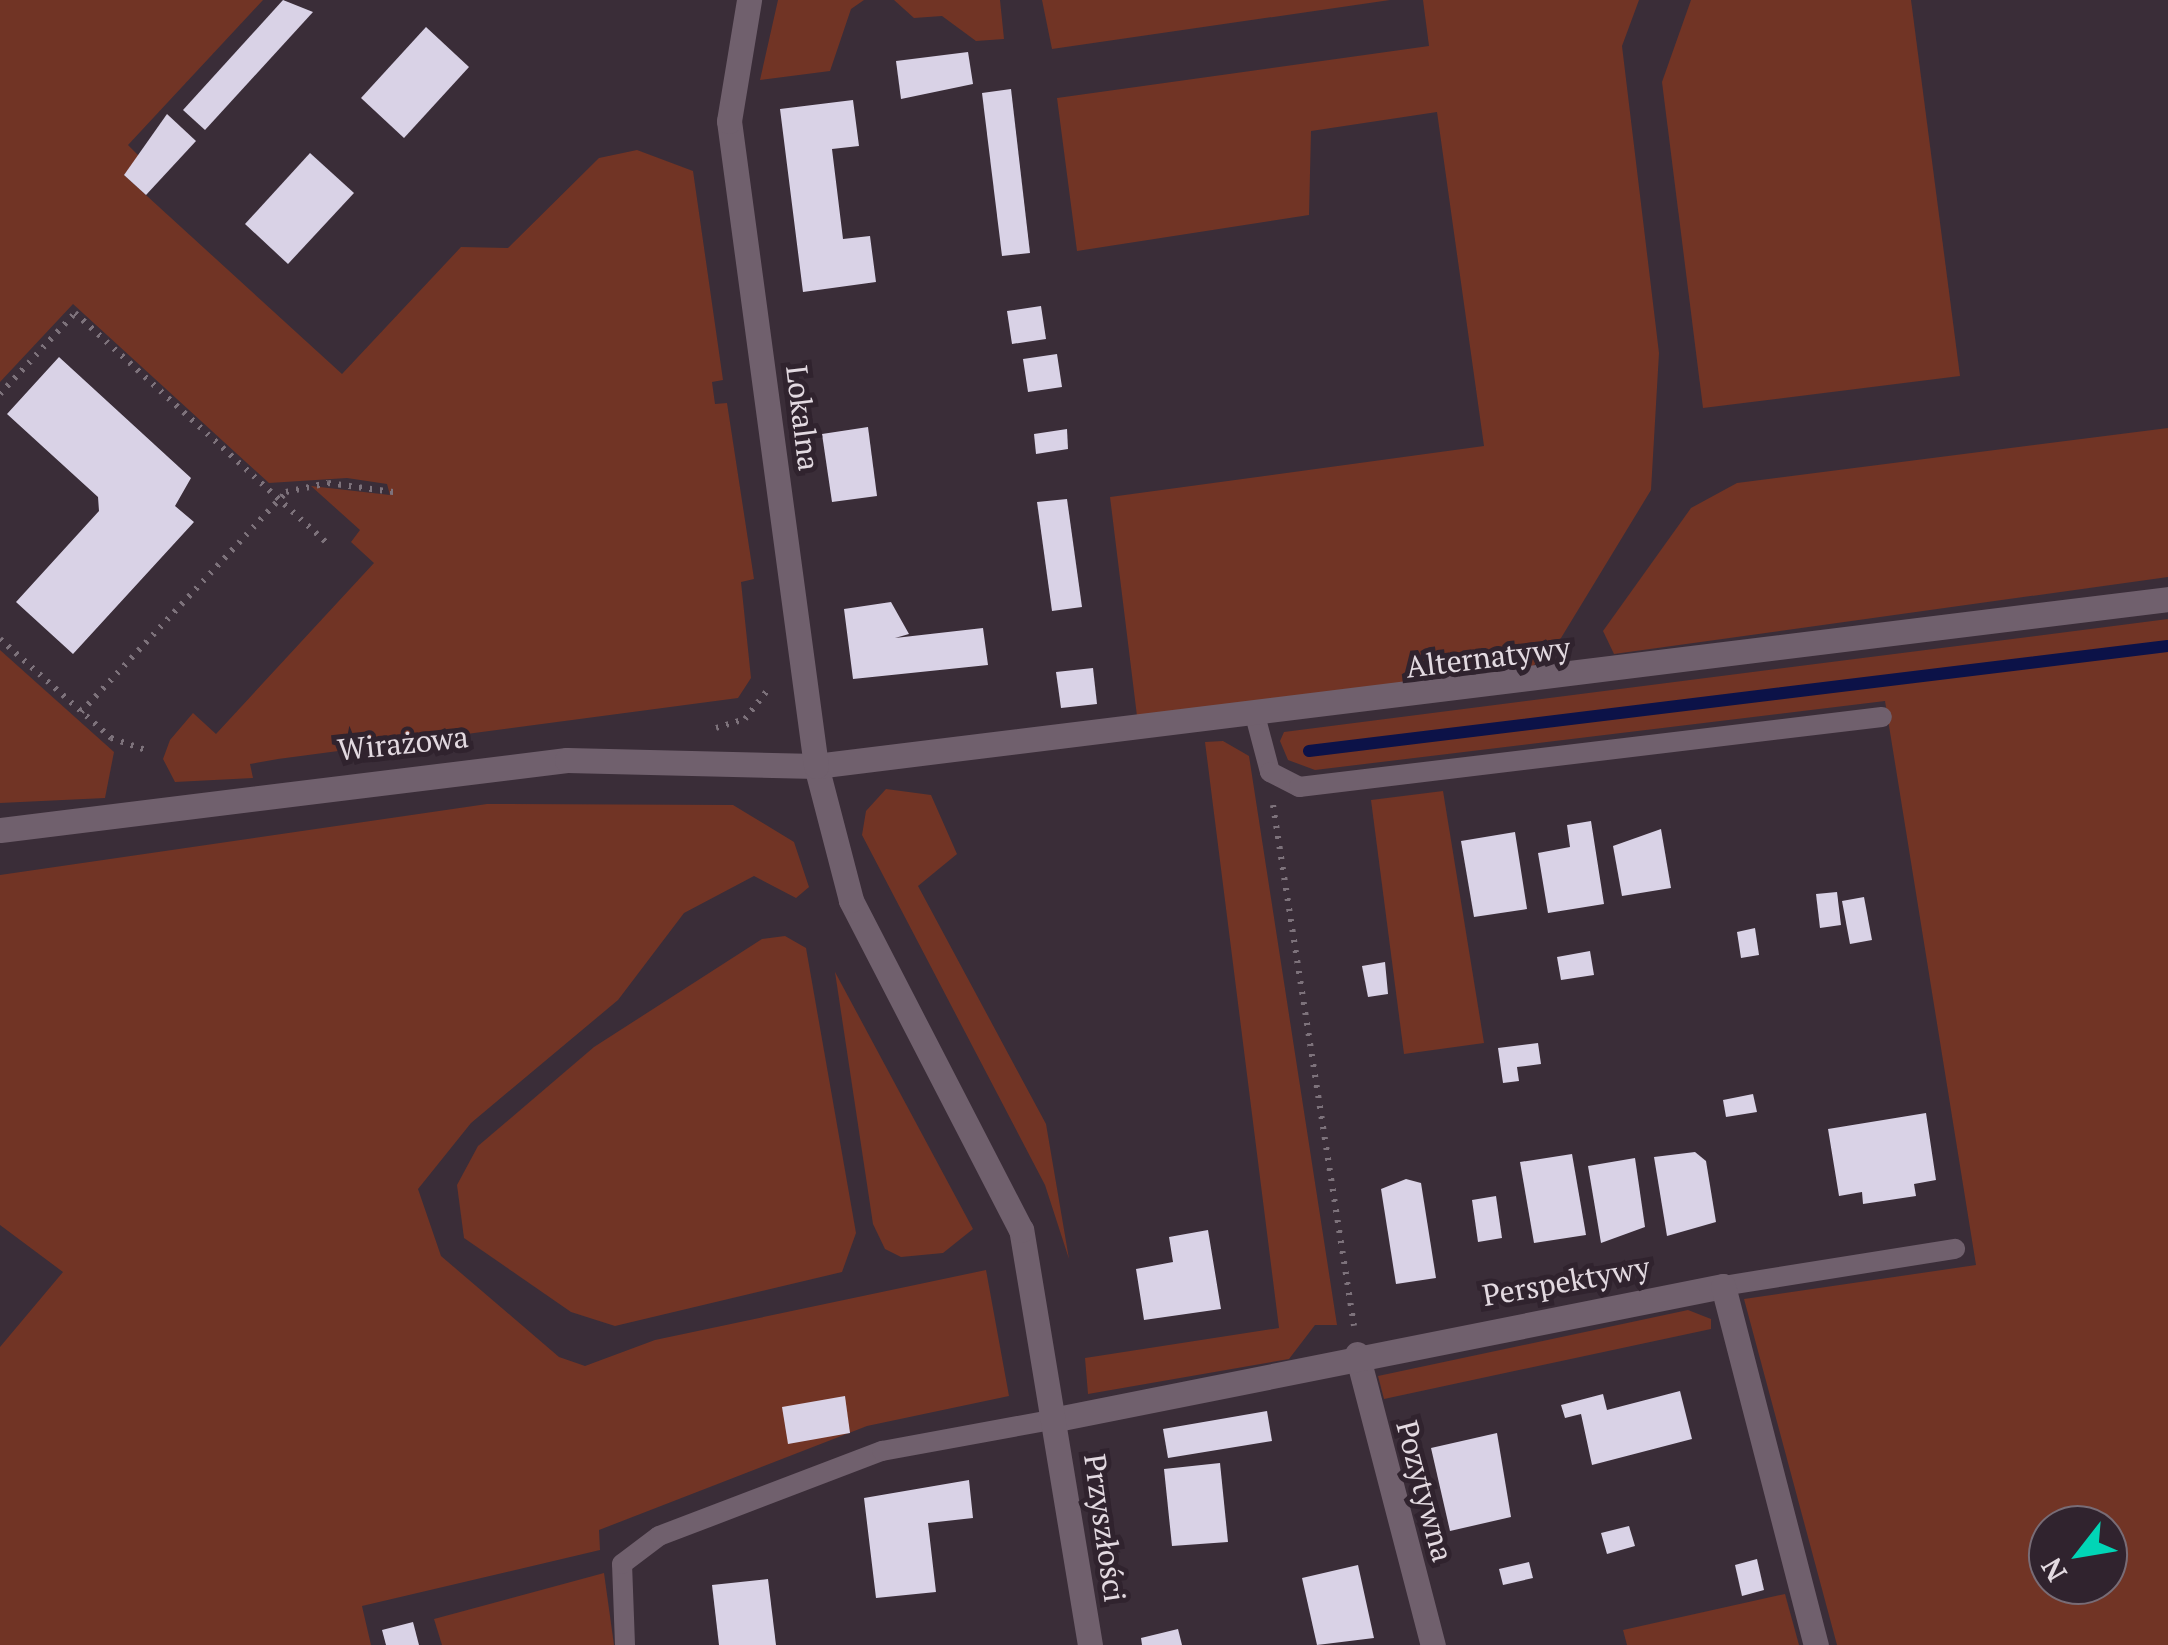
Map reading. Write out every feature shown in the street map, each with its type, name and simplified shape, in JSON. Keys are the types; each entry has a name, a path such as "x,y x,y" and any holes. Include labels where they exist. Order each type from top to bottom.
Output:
{"street":[{"name":"Lokalna","path":"749,0 730,78 816,766 851,900 1016,1216 1057,1419"},
{"name":"Alternatywy","path":"816,766 1256,718 2168,599"},
{"name":"Wirażowa","path":"0,830 567,760 816,766"},
{"name":"Perspektywy","path":"1057,1419 1357,1354 1723,1286"},
{"path":"1723,1286 1816,1645"},
{"name":"Pozytywna","path":"1357,1354 1433,1645"},
{"name":"Przyszłości","path":"1057,1419 1090,1645"}],"lane":[{"path":"1256,718 1264,762 1282,780 1300,787 1882,717"},
{"path":"1723,1286 1956,1250"},
{"path":"624,1645 622,1564 659,1536 898,1447 1057,1419"}],"path":[{"path":"0,394 75,313 330,546"},
{"path":"82,712 278,498 328,482 400,493"},
{"path":"0,639 111,738 146,750"},
{"path":"1282,780 1275,824 1325,1096 1357,1354"}],"shaded area":[{"path":"0,0 263,0 128,145 140,157 124,175 342,374 461,247 508,248 599,158 637,150 693,171 723,380 712,382 715,404 727,403 754,579 741,582 751,678 738,698 278,759 250,764 253,778 175,782 163,759 170,740 193,713 216,734 374,563 351,542 360,530 311,486 390,495 387,484 347,478 269,483 73,304 0,382"},
{"path":"778,0 864,0 851,9 830,71 760,80"},
{"path":"894,0 1000,0 1004,39 976,41 942,16 914,18"},
{"path":"1042,0 1390,0 1052,49"},
{"path":"1423,0 1639,0 1622,46 1659,353 1651,490 1561,638 1530,669 1137,716 1110,497 1484,446 1437,112 1311,131 1309,215 1077,251 1057,98 1429,46"},
{"path":"1691,0 1911,0 1960,376 1703,408 1662,82"},
{"path":"2168,428 2168,577 1614,654 1603,631 1691,508 1737,483"},
{"path":"2168,619 2168,1645 1837,1645 1744,1299 1976,1265 1885,701 1315,770 1288,760 1280,741 1284,732"},
{"path":"0,650 114,752 105,798 0,803"},
{"path":"1223,741 1249,756 1337,1325 1315,1325 1289,1359 1088,1394 1085,1358 1279,1328 1205,742"},
{"path":"886,789 931,795 957,854 918,886 1046,1124 1069,1259 1045,1185 862,835 866,811"},
{"path":"1443,791 1484,1043 1404,1054 1371,800"},
{"path":"487,804 733,805 794,842 809,887 796,898 754,876 684,913 618,1000 471,1123 418,1189 441,1256 559,1357 585,1366 655,1340 986,1270 1009,1396 867,1426 599,1530 600,1550 362,1606 371,1645 0,1645 0,1347 63,1272 0,1225 0,875"},
{"path":"785,936 806,948 856,1233 842,1272 615,1326 571,1312 464,1238 457,1185 478,1146 594,1047 762,939"},
{"path":"835,972 973,1229 943,1253 901,1257 885,1249 873,1224"},
{"path":"1688,1310 1711,1319 1711,1329 1384,1399 1378,1376"},
{"path":"604,1573 614,1645 442,1645 434,1619"},
{"path":"1785,1594 1799,1645 1627,1645 1623,1630"}],"building":[{"path":"283,0 313,12 205,130 183,110"},
{"path":"426,27 469,67 404,138 361,98"},
{"path":"968,52 973,84 901,99 896,61"},
{"path":"1011,89 1030,253 1002,256 982,93"},
{"path":"853,100 859,146 832,149 843,239 870,236 876,282 803,292 780,109"},
{"path":"167,114 196,141 146,195 124,175"},
{"path":"310,153 354,193 288,264 245,224"},
{"path":"1041,306 1046,339 1012,344 1007,311"},
{"path":"1057,354 1062,387 1028,392 1023,359"},
{"path":"59,357 191,478 175,506 194,522 73,654 16,602 99,511 98,497 7,414"},
{"path":"868,427 877,496 832,502 822,434"},
{"path":"1067,429 1068,449 1036,454 1034,434"},
{"path":"1067,499 1082,607 1052,611 1037,502"},
{"path":"891,602 909,634 895,638 983,628 988,665 853,679 844,609"},
{"path":"1093,668 1097,704 1061,708 1056,672"},
{"path":"1591,821 1604,904 1548,913 1538,853 1570,847 1567,825"},
{"path":"1661,829 1671,888 1622,896 1613,846"},
{"path":"1515,832 1527,909 1474,917 1461,841"},
{"path":"1837,892 1841,925 1820,928 1816,894"},
{"path":"1864,897 1872,940 1850,944 1842,901"},
{"path":"1755,928 1759,955 1741,958 1737,932"},
{"path":"1590,951 1594,975 1561,980 1557,957"},
{"path":"1385,962 1388,994 1368,997 1362,966"},
{"path":"1538,1043 1541,1064 1517,1067 1519,1081 1503,1083 1498,1048"},
{"path":"1753,1094 1757,1112 1726,1117 1723,1100"},
{"path":"1926,1113 1936,1180 1914,1184 1916,1196 1863,1204 1862,1192 1839,1196 1828,1129"},
{"path":"1695,1152 1706,1161 1716,1222 1667,1236 1654,1157"},
{"path":"1572,1154 1586,1235 1534,1243 1520,1162"},
{"path":"1635,1158 1645,1227 1601,1243 1588,1166"},
{"path":"1406,1179 1421,1183 1436,1278 1396,1284 1381,1189"},
{"path":"1496,1196 1502,1238 1478,1242 1472,1200"},
{"path":"1208,1230 1221,1309 1144,1320 1136,1269 1173,1262 1169,1237"},
{"path":"1680,1391 1692,1439 1592,1465 1581,1414 1565,1418 1561,1405 1603,1394 1607,1410"},
{"path":"845,1396 850,1433 788,1444 782,1407"},
{"path":"1267,1411 1272,1441 1168,1458 1163,1429"},
{"path":"1497,1433 1511,1517 1450,1531 1431,1448"},
{"path":"1220,1463 1228,1542 1172,1546 1164,1469"},
{"path":"969,1480 973,1518 928,1523 936,1592 876,1598 864,1498"},
{"path":"1629,1526 1635,1546 1607,1554 1601,1533"},
{"path":"1757,1559 1764,1590 1742,1596 1735,1565"},
{"path":"1529,1562 1533,1578 1503,1585 1499,1569"},
{"path":"1358,1565 1374,1638 1317,1645 1302,1578"},
{"path":"768,1579 776,1645 719,1645 712,1585"},
{"path":"413,1622 419,1645 386,1645 382,1630"},
{"path":"1178,1629 1182,1645 1142,1645 1141,1638"}],"waterway":[{"path":"1309,751 2168,646"}]}
